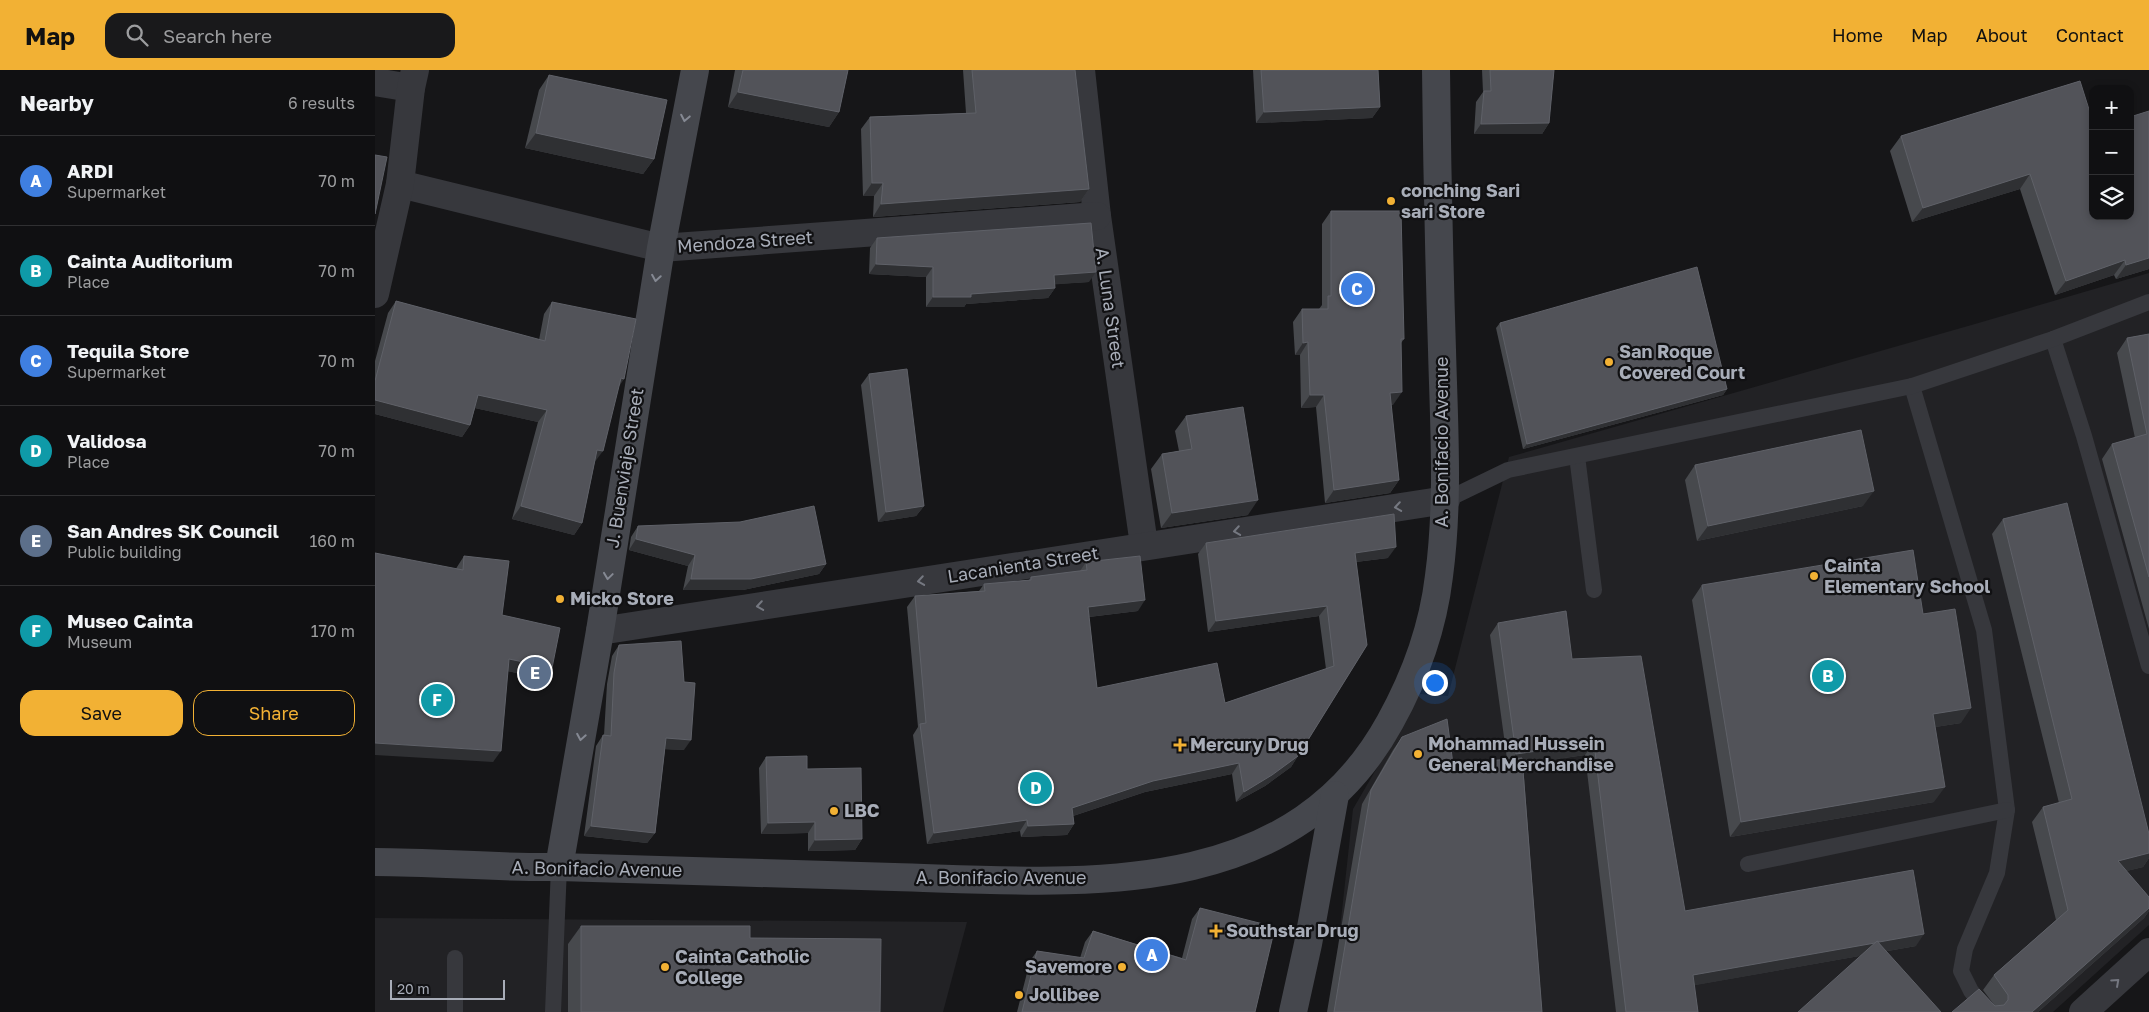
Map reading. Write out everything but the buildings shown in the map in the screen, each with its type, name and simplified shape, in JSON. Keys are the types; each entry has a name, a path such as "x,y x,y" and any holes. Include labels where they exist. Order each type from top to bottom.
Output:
{"main road":[{"name":"J. Buenviaje Street","path":"559,867 661,248 695,70"},
{"name":"A. Bonifacio Avenue","path":"375,862 412,862 507,868 559,867 1069,881 1176,870 1218,860 1261,844 1294,826 1335,795 1359,770 1382,737 1415,673 1425,642 1439,580 1446,500 1436,70"},
{"path":"1293,1012 1308,944 1335,795"}],"street":[{"name":"A. Luna Street","path":"1081,70 1097,216 1145,545"},
{"path":"375,82 413,79 400,184 375,294"},
{"name":"Mendoza Street","path":"400,184 661,248 1097,216"},
{"name":"Lacanienta Street","path":"599,631 1145,545 1446,500"},
{"path":"2083,1012 2149,952"}],"lane":[{"path":"1446,500 1508,470 1913,386 2053,339 2149,302"},
{"path":"2053,339 2086,446 2149,666"},
{"path":"1913,386 1984,630 2007,810 1997,873 1965,949 1961,971 1971,991 1988,1012"},
{"path":"1577,456 1594,590"},
{"path":"1748,864 2007,810"},
{"path":"553,1012 559,867"},
{"path":"455,958 455,1012"}],"shaded area":[{"name":"Cainta Elementary School","path":"2149,273 2149,925 2053,1012 1331,1012 1353,809 1420,694 1448,696 1509,457"},
{"name":"Cainta Catholic College","path":"375,918 967,922 943,1012 375,1012"}],"place":[{"name":"conching Sari sari Store","path":"1391,201"},
{"name":"Tequila Store","path":"1357,289"},
{"name":"San Roque Covered Court","path":"1609,362"},
{"name":"Cainta Elementary School","path":"1814,576"},
{"name":"Micko Store","path":"560,599"},
{"name":"San Andres SK Council","path":"535,673"},
{"name":"Cainta Auditorium","path":"1828,676"},
{"name":"Museo Cainta","path":"437,700"},
{"name":"Mercury Drug","path":"1180,745"},
{"name":"Mohammad Hussein General Merchandise","path":"1418,754"},
{"name":"Validosa","path":"1036,788"},
{"name":"LBC","path":"834,811"},
{"name":"Southstar Drug","path":"1216,931"},
{"name":"ARDI","path":"1152,955"},
{"name":"Cainta Catholic College","path":"665,967"},
{"name":"Savemore","path":"1122,967"},
{"name":"Jollibee","path":"1019,995"}]}
